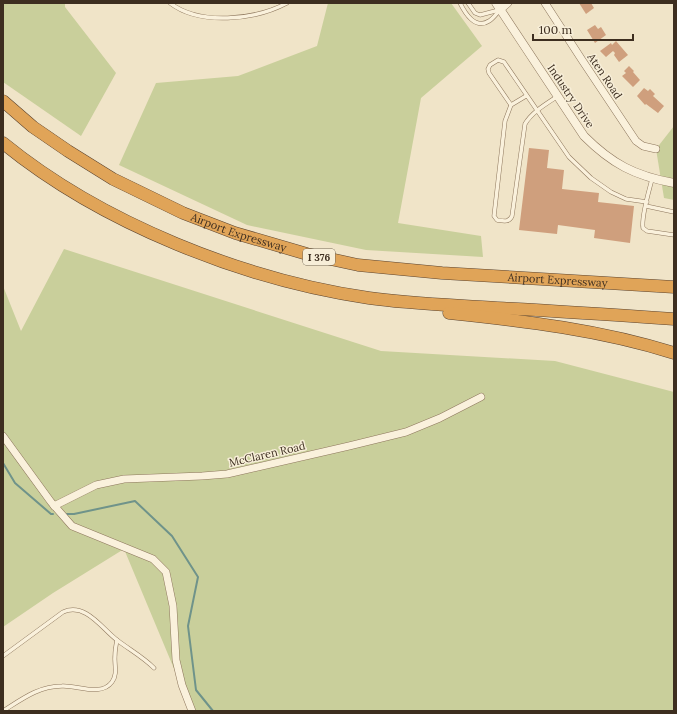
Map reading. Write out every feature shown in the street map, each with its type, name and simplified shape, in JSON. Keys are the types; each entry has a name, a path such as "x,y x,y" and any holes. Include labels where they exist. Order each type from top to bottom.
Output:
{"highway":[{"name":"Airport Expressway","path":"3,101 34,127 68,151 113,178 183,213 235,234 307,254 358,265 442,273 674,287"},
{"path":"3,143 56,181 103,208 175,243 289,286 346,300 542,324 594,332 674,352"},
{"path":"227,263 317,288 369,298 433,304 674,319"},
{"path":"442,273 674,283"}],"street":[{"path":"498,6 508,3"},
{"name":"Aten Road","path":"545,3 585,66 636,141 643,146 656,149"},
{"name":"Industry Drive","path":"498,6 584,136 601,152 625,168 652,179 674,183"},
{"name":"McClaren Road","path":"54,506 96,485 124,479 227,474 406,432 440,418 480,397"},
{"path":"3,436 54,506 72,526 153,559 166,572 173,606 174,646 177,668 192,711"}],"lane":[{"path":"170,3 175,7 192,14 210,18 235,18 271,9 287,3"},
{"path":"460,3 468,16 478,23 489,21 498,6"},
{"path":"468,3 474,13 480,15 498,6"},
{"path":"511,105 488,71 490,65 496,60 501,60 504,62 536,111 569,157 591,178 611,192 626,199 674,212"},
{"path":"526,96 511,105 504,129 494,216 497,220 506,221 511,218 525,124 536,111 558,96"},
{"path":"652,179 642,225 644,229 674,235"},
{"path":"3,656 65,611 74,610 86,613 104,627 117,640 146,660 154,668"},
{"path":"3,711 32,693 48,687 64,686 94,690 106,687 113,681 115,676 115,654 117,640"}],"green space":[{"path":"3,3 65,3 65,7 116,73 81,136 3,82"},
{"path":"328,3 451,3 482,46 421,98 398,223 481,236 483,257 366,250 247,225 119,165 156,83 238,76 317,46"},
{"path":"674,126 674,200 664,198 656,149"},
{"path":"64,249 381,351 555,361 674,392 674,711 194,711 190,707 124,549 53,593 3,627 3,286 21,331"}],"building":[{"path":"579,3 591,3 594,8 586,14"},
{"path":"595,25 598,29 601,27 606,35 595,43 587,30"},
{"path":"616,41 628,55 619,62 613,51 606,57 600,51 611,43 612,45"},
{"path":"629,66 640,80 633,87 622,76 626,73 624,71"},
{"path":"644,88 648,91 650,89 655,94 653,96 664,106 658,113 646,104 645,105 637,96"},
{"path":"529,148 549,150 547,168 564,170 562,189 599,193 598,202 634,206 630,243 594,238 595,230 558,225 557,234 519,230"}],"waterway":[{"path":"3,463 15,483 51,514 53,514"},
{"path":"67,514 74,514 135,501 172,536 198,577 188,626 196,690 213,711"}]}
